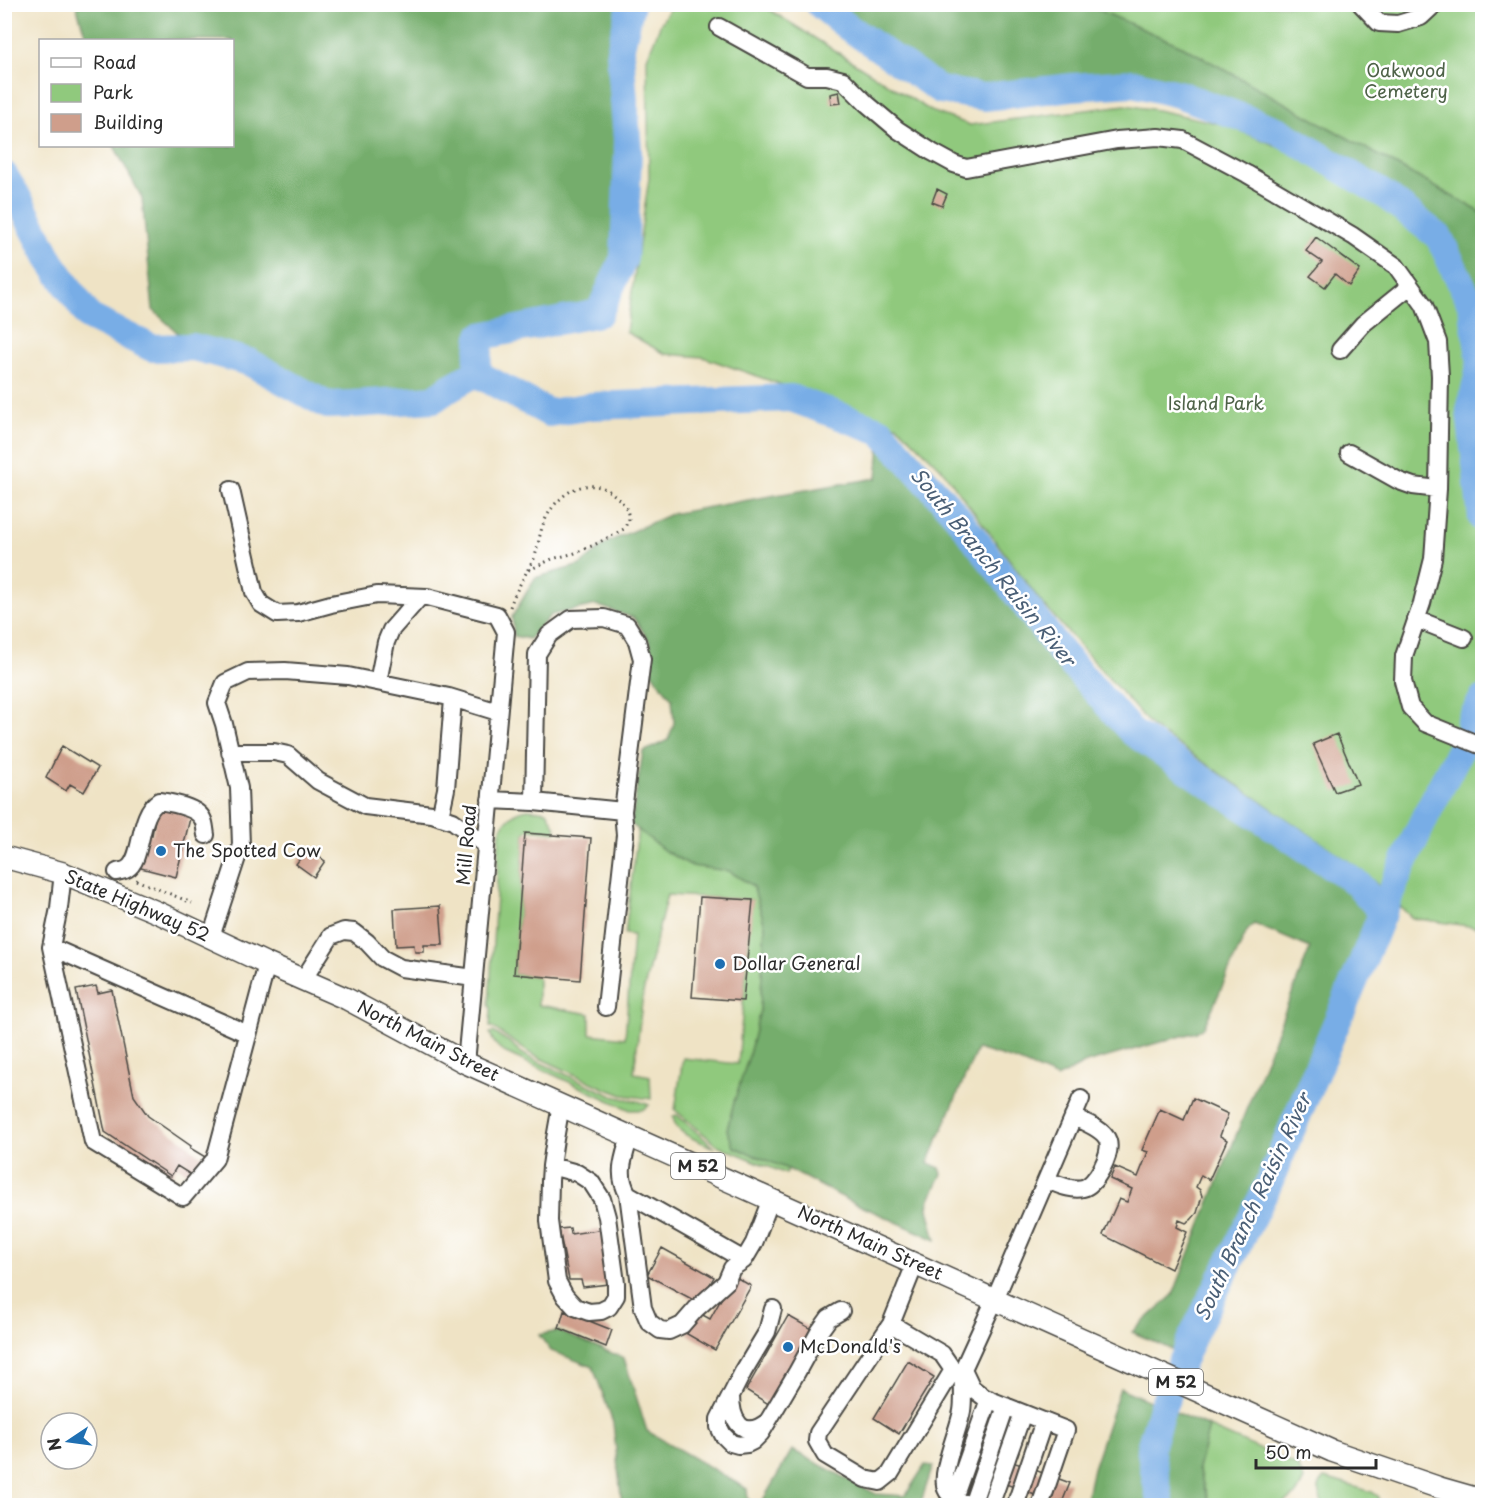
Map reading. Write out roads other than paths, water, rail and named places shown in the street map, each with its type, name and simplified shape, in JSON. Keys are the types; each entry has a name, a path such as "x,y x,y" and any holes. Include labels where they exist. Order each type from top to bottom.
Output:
{"main road":[{"name":"State Highway 52","path":"4,857 63,873 159,913 267,964"},
{"name":"North Main Street","path":"267,964 347,999 466,1063 1332,1451 1482,1500"}],"street":[{"path":"1361,4 1379,23 1398,24 1421,17 1435,4"},
{"path":"718,27 807,76 827,76 843,80 898,130 954,164 966,168 1118,140 1158,137 1184,140 1353,236 1396,266 1424,305 1438,342 1440,376 1438,489 1433,559 1404,656 1403,681 1410,706 1425,723 1482,746"},
{"path":"1340,350 1363,324 1410,286"},
{"path":"1349,453 1399,481 1413,486 1438,489"},
{"path":"231,490 254,592 261,604 277,614 298,613 331,604 377,596 420,597"},
{"path":"378,682 388,636 420,597"},
{"name":"Mill Road","path":"420,597 497,615 502,625 498,712 466,1063"},
{"path":"534,802 537,654 549,635 571,619 604,618 627,626 637,641 642,659 623,811 625,835 606,1007"},
{"path":"1416,619 1464,638"},
{"path":"211,938 241,844 239,788 217,703 225,682 248,672 285,671 348,676 453,699 498,712"},
{"path":"440,817 446,789 453,699"},
{"path":"231,752 274,752 288,755 318,781 365,806 432,814 453,821 486,845"},
{"path":"490,800 623,811"},
{"path":"117,872 128,868 135,858 142,829 153,805 159,801 196,811 203,819 206,835"},
{"path":"63,873 51,947 93,1142 183,1197 215,1158 267,964"},
{"path":"303,980 331,936 344,931 354,932 382,958 401,968 474,978"},
{"path":"51,947 248,1034"},
{"path":"915,1264 891,1324 818,1432 817,1442 825,1455 865,1479 880,1482 890,1474 958,1370 995,1299 1082,1099"},
{"path":"551,1166 578,1173 591,1182 602,1199 607,1217 616,1296 609,1307 601,1311 590,1312 575,1306 565,1296 557,1281 549,1221 549,1181 551,1166 561,1105"},
{"path":"1047,1180 1071,1189 1085,1188 1098,1176 1107,1155 1108,1141 1098,1129 1073,1117"},
{"path":"630,1136 621,1176 627,1194 643,1308 649,1322 660,1330 669,1331 682,1325 726,1282 732,1268 744,1260 754,1243 771,1199"},
{"path":"627,1194 744,1260"},
{"path":"773,1309 767,1332 719,1419 718,1427 723,1435 731,1443 738,1445 753,1441 760,1433 819,1332 829,1318 841,1311"},
{"path":"891,1324 942,1354 972,1388 988,1399 1066,1430 1040,1506"},
{"path":"958,1370 962,1410 948,1459 944,1483 947,1492 960,1502 973,1505 1005,1406"},
{"path":"954,1498 988,1399"},
{"path":"990,1506 1023,1413"},
{"path":"1015,1506 1044,1421"}],"waterway":[{"name":"South Branch Raisin River","path":"476,373 481,336 599,313 624,258 628,150 620,51 631,4"},
{"name":"South Branch Raisin River","path":"819,4 849,28 940,90 984,97 1133,83 1178,94 1279,131 1385,195 1439,237 1472,306 1481,363 1470,411 1482,518"},
{"name":"South Branch Raisin River","path":"4,175 51,262 89,317 152,348 193,347 249,362 327,405 434,399 476,373"},
{"name":"South Branch Raisin River","path":"476,373 549,413 592,406 791,398 881,431 957,516 1061,652 1132,732 1357,883 1383,913"},
{"name":"South Branch Raisin River","path":"1470,722 1482,700"},
{"name":"South Branch Raisin River","path":"1161,1506 1150,1448 1162,1408 1191,1339 1268,1185 1395,882 1459,752"}],"place":[{"name":"The Spotted Cow","path":"161,851"},
{"name":"Dollar General","path":"720,964"},
{"name":"McDonald's","path":"788,1347"}],"park label":[{"name":"Oakwood Cemetery","path":"1406,82"},
{"name":"Island Park","path":"1216,404"}]}
